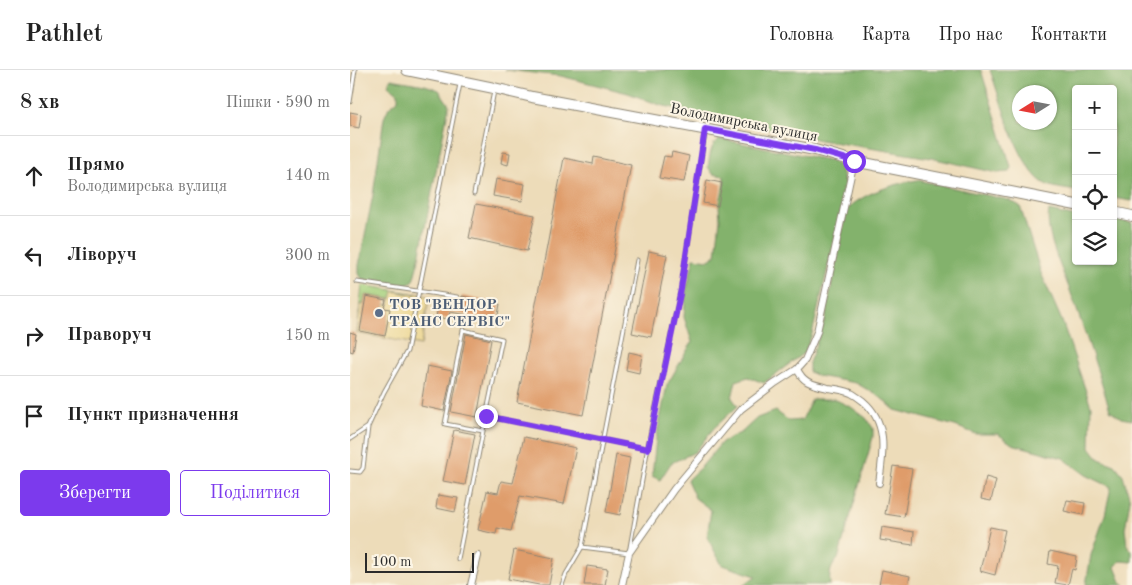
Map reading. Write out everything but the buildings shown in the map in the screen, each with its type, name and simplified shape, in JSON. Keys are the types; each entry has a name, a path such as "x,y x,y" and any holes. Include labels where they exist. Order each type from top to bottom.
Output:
{"main road":[{"name":"Володимирська вулиця","path":"407,70 532,97 815,150 854,161 1072,204"},
{"path":"1117,213 1132,216"}],"street":[{"path":"622,585 629,553 674,488 741,409 797,369 805,360 817,332 854,161"},
{"path":"797,369 802,379 812,384 851,393 869,406 875,414 884,440 879,483"},
{"path":"470,585 478,556"}],"lane":[{"path":"350,102 355,70"},
{"path":"350,471 360,472 363,468 368,427 406,350 461,81"},
{"path":"474,194 494,88"},
{"path":"582,547 629,553 681,289 705,129"},
{"path":"562,585 566,574 582,547 637,260"},
{"path":"357,282 457,297"},
{"path":"458,559 502,339 463,330 445,424 483,431"},
{"path":"486,416 648,449"},
{"path":"350,439 368,427"}],"green space":[{"path":"505,70 981,70 1011,167 1009,172 997,173 931,158 820,140 660,105 628,93 561,76"},
{"path":"990,70 1132,70 1132,201 1117,199 1117,85 1072,85 1072,190 1045,184 1033,173 1017,146"},
{"path":"391,79 425,85 439,90 449,105 418,263 413,281 406,286 363,280 359,274 384,118 389,107 398,100 398,93 388,85"},
{"path":"720,139 833,161 840,167 845,184 842,208 812,334 805,352 764,383 748,377 736,381 732,398 738,406 714,428 695,452 671,463 660,480 652,476 656,439 667,385 692,342 684,317 686,291 694,258 709,260 716,255 720,219 719,207 724,176 713,174 708,167 712,147"},
{"path":"917,180 1009,200 1020,206 1041,273 1062,321 1091,406 1090,447 1099,459 1115,465 1123,475 1130,500 1125,529 1127,545 1132,551 1132,562 1120,561 1115,567 1121,582 1125,585 1086,585 1091,555 1105,515 1111,487 1086,475 1063,458 1012,444 998,434 976,434 955,426 895,410 880,397 856,383 818,376 809,372 809,363 825,320 846,211 869,194"},
{"path":"1049,211 1072,216 1072,265 1117,265 1117,220 1132,223 1132,420 1121,418 1110,410 1082,324 1052,242 1048,220"},
{"path":"362,285 416,294 393,291 392,300 366,295 363,305 360,305 359,314"},
{"path":"812,399 834,399 851,407 866,418 873,428 873,437 838,559 831,571 830,585 743,585 756,576 722,565 707,537 711,510 695,498 687,480 702,466 722,442 742,432 757,418 776,411 789,421 802,420"}],"sand":[{"path":"393,291 415,295 416,293 429,297 421,345 357,333 360,305 363,305 365,295 391,299","holes":["366,296 390,300 389,305 385,304 384,308 390,309 385,336 360,331"]}],"place":[{"name":"ТОВ \"ВЕНДОР ТРАНС СЕРВІС\"","path":"379,313"}],"route":[{"path":"486,416 648,449 681,289 705,129 815,150 854,161"}]}
